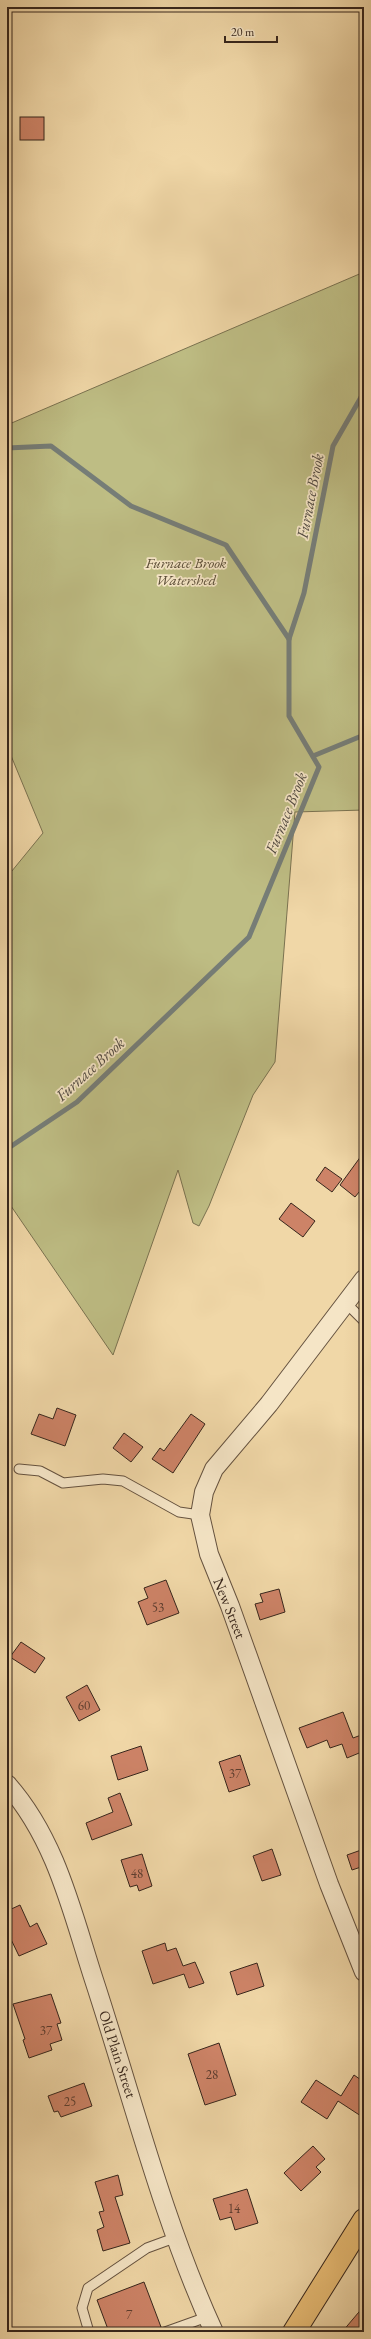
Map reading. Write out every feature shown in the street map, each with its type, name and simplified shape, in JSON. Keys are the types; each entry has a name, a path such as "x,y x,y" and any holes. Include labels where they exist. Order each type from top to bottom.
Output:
{"main road":[{"path":"301,2329 364,2220"}],"street":[{"name":"New Street","path":"364,1279 269,1404 214,1469 204,1492 200,1515 209,1554 235,1619 328,1884 364,1972"},
{"name":"Old Plain Street","path":"7,1784 36,1821 60,1876 177,2237 210,2324"}],"lane":[{"path":"346,1303 364,1320"},
{"path":"19,1469 40,1471 63,1483 103,1479 123,1481 180,1512 200,1515"},
{"path":"90,2332 82,2308 88,2288 147,2248 177,2237"},
{"path":"167,2331 210,2324"}],"green space":[{"name":"Furnace Brook Watershed","path":"364,272 364,810 295,812 275,1062 253,1095 209,1206 199,1226 193,1223 178,1170 113,1355 11,1206 7,1206 7,877 43,833 7,746 7,425"}],"building":[{"path":"20,117 44,117 44,140 20,140"},
{"path":"364,1152 364,1186 355,1197 340,1185"},
{"path":"325,1167 342,1179 332,1192 316,1180"},
{"path":"291,1203 315,1221 303,1237 279,1219"},
{"path":"57,1408 76,1415 65,1446 31,1434 39,1414 53,1419"},
{"path":"191,1414 205,1424 173,1473 152,1459 160,1448 164,1451"},
{"path":"124,1433 143,1447 131,1462 113,1448"},
{"path":"166,1580 179,1613 147,1625 138,1602 148,1598 144,1588"},
{"path":"279,1589 285,1612 260,1620 255,1604 263,1602 260,1594"},
{"path":"21,1642 45,1658 35,1673 10,1657"},
{"path":"87,1685 100,1710 79,1721 66,1697"},
{"path":"343,1712 353,1738 364,1734 364,1751 347,1758 342,1744 330,1748 327,1740 307,1748 299,1728"},
{"path":"141,1746 148,1770 118,1780 111,1756"},
{"path":"240,1755 250,1785 229,1792 219,1762"},
{"path":"120,1793 132,1825 92,1840 86,1823 113,1812 108,1798"},
{"path":"272,1849 281,1875 262,1881 253,1856"},
{"path":"364,1849 364,1866 352,1870 347,1855"},
{"path":"142,1854 152,1886 139,1891 137,1885 130,1887 121,1860"},
{"path":"20,1905 30,1927 37,1923 47,1944 19,1956 7,1931 7,1911"},
{"path":"165,1943 167,1951 176,1948 183,1966 195,1962 204,1983 189,1988 184,1974 153,1984 142,1951"},
{"path":"257,1963 264,1986 237,1995 230,1972"},
{"path":"51,1994 61,2023 57,2024 62,2040 50,2044 52,2050 29,2058 23,2040 25,2039 13,2004"},
{"path":"219,2043 236,2095 205,2105 188,2054"},
{"path":"354,2075 364,2082 364,2118 338,2101 327,2119 301,2102 316,2080 341,2096"},
{"path":"84,2083 92,2106 61,2117 58,2111 54,2112 48,2096"},
{"path":"313,2146 325,2159 316,2167 321,2172 301,2191 284,2173"},
{"path":"118,2175 123,2195 115,2197 130,2243 103,2251 97,2230 104,2227 99,2212 104,2211 95,2182"},
{"path":"247,2189 258,2223 235,2230 231,2217 220,2220 213,2199"},
{"path":"144,2282 161,2327 148,2332 109,2332 97,2300"},
{"path":"364,2306 364,2332 342,2332"}],"waterway":[{"name":"Furnace Brook","path":"7,1149 77,1102 249,937 319,767 289,716 289,639 304,593 333,446 364,392"},
{"path":"7,448 51,446 131,506 226,545 289,639"},
{"path":"313,756 364,735"}]}
